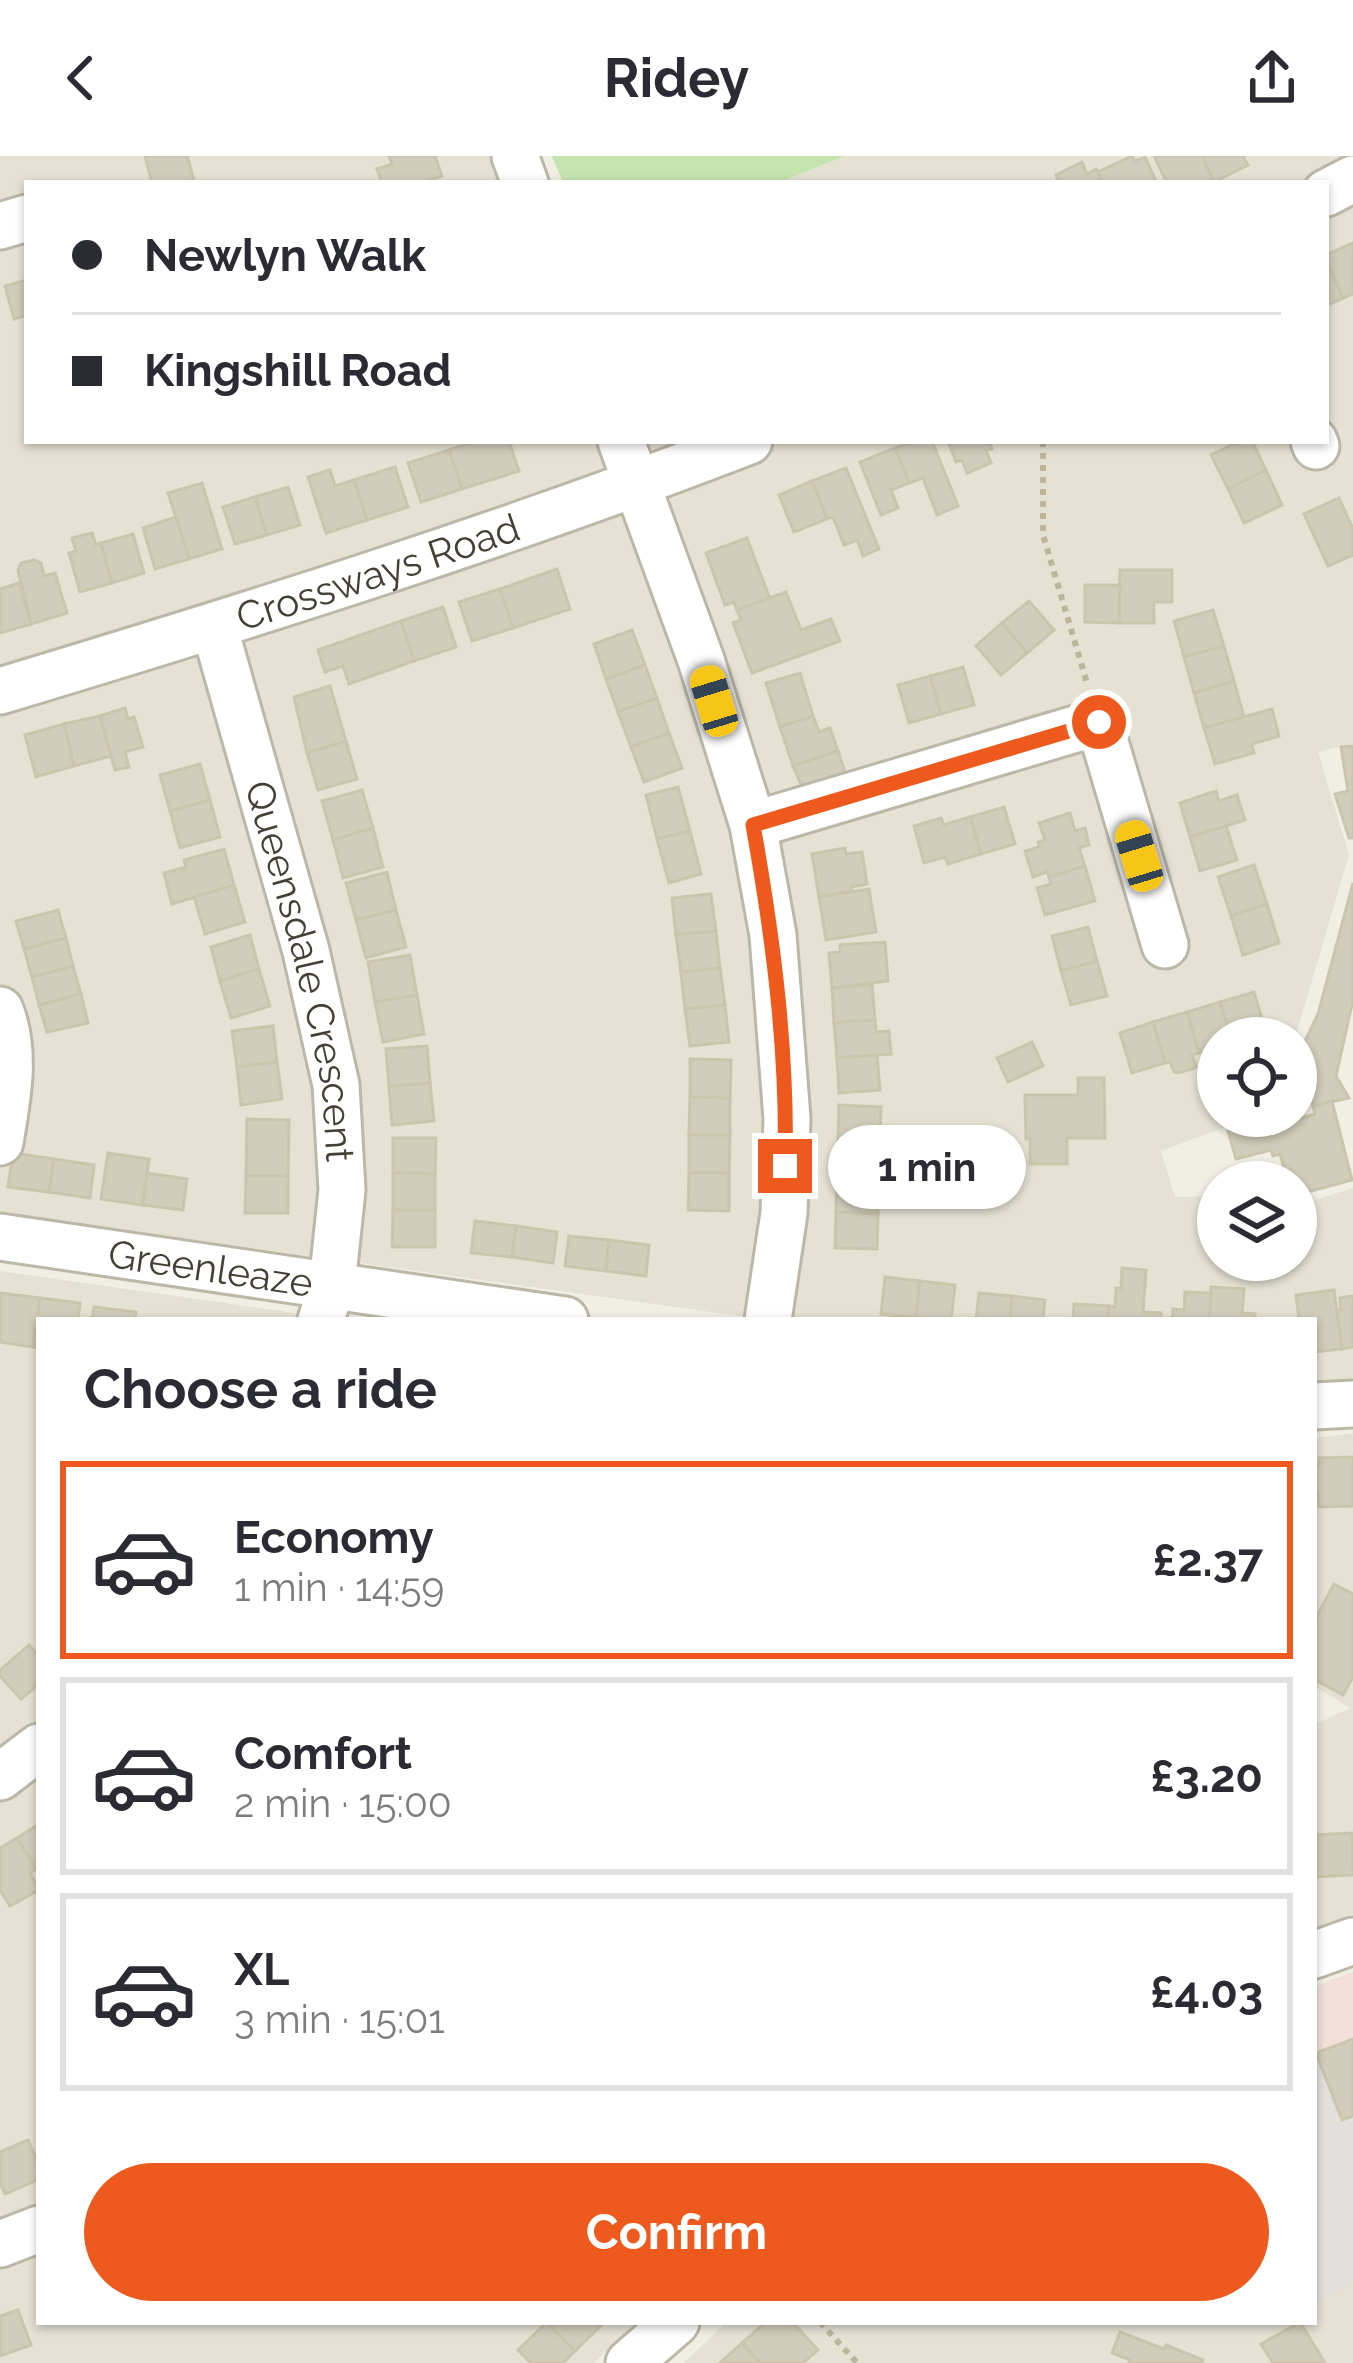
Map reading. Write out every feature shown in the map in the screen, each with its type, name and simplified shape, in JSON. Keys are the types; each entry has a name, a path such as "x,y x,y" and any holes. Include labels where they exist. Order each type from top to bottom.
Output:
{"street":[{"path":"622,444 701,660 753,825 773,935 787,1119 784,1213 768,1317"},
{"name":"Crossways Road","path":"0,691 214,626 637,484 740,444"},
{"name":"Queensdale Crescent","path":"214,626 306,951 336,1085 342,1190 326,1303"},
{"path":"753,825 1099,722 1165,945"},
{"path":"0,1010 9,1055 0,1142"},
{"name":"Greenleaze","path":"0,1237 326,1303 523,1317"},
{"path":"1317,1406 1353,1405"},
{"path":"0,1777 36,1749"},
{"path":"1317,1954 1353,1941"},
{"path":"0,2244 36,2230"},
{"path":"629,2363 673,2325"}],"path":[{"path":"1043,444 1043,535 1099,722"},
{"path":"823,2325 857,2363"}],"shaded area":[{"path":"0,156 504,156 514,180 24,180 24,444 1329,444 1329,180 785,180 845,156 1353,156 1353,744 1318,752 1349,855 1301,1017 1197,1017 1199,1137 1161,1151 1175,1197 1197,1196 1197,1281 1317,1281 1317,1199 1353,1188 1353,1379 1317,1382 1317,1317 747,1317 0,1213"},
{"path":"0,1271 322,1317 36,1317 36,2325 633,2325 594,2363 0,2363"},
{"path":"1353,1433 1353,1914 1317,1927 1317,1724 1350,1708 1317,1688 1317,1438"},
{"path":"1353,1972 1353,2279 1317,2303 1317,1986"},
{"path":"1317,2056 1342,2120 1353,2116 1353,2279 1317,2303"},
{"path":"1353,2279 1353,2363 683,2363 724,2325 1317,2325 1317,2301"}],"green space":[{"path":"552,156 845,156 785,180 562,180"}],"building":[{"path":"145,156 187,156 194,180 151,180"},
{"path":"389,156 435,156 442,176 381,180 377,169 392,164"},
{"path":"1132,156 1135,161 1145,157 1156,180 1102,180 1098,172"},
{"path":"1154,156 1202,156 1213,180 1166,180"},
{"path":"1202,156 1243,156 1248,165 1213,180"},
{"path":"1082,162 1087,174 1096,169 1102,180 1058,180 1056,175"},
{"path":"1353,243 1353,294 1343,298 1329,268 1329,254"},
{"path":"1329,268 1343,298 1329,305"},
{"path":"24,281 24,316 14,319 5,286"},
{"path":"468,444 510,444 519,471 462,489 449,450"},
{"path":"933,444 958,506 937,515 923,478 909,483 895,448"},
{"path":"949,444 990,444 992,449 986,450 991,463 967,473 962,460 956,462"},
{"path":"1234,444 1253,444 1266,470 1228,489 1211,455"},
{"path":"895,448 909,483 891,490 898,508 881,515 860,462"},
{"path":"449,450 462,489 421,502 408,463"},
{"path":"395,467 408,507 367,520 354,480"},
{"path":"846,468 879,549 863,556 857,540 844,545 812,481"},
{"path":"330,470 335,486 354,480 367,520 326,533 308,477"},
{"path":"1266,470 1282,505 1244,523 1228,489"},
{"path":"812,481 827,519 794,532 779,495"},
{"path":"202,483 222,549 189,559 168,493"},
{"path":"288,487 300,525 267,535 255,497"},
{"path":"255,497 267,535 235,544 223,507"},
{"path":"1339,498 1353,529 1353,555 1328,566 1304,514"},
{"path":"176,517 189,559 155,569 143,528"},
{"path":"92,533 96,545 101,543 112,583 80,592 69,553 76,551 72,538"},
{"path":"133,534 144,573 112,583 101,543"},
{"path":"747,538 770,599 737,610 734,602 725,605 706,553"},
{"path":"21,563 41,563 44,576 55,573 67,613 31,624 18,570"},
{"path":"557,569 570,609 513,628 500,589"},
{"path":"1120,570 1172,570 1172,602 1154,602 1154,623 1119,623"},
{"path":"19,583 31,624 0,633 0,589"},
{"path":"1085,585 1120,585 1119,623 1085,622"},
{"path":"500,589 513,628 472,641 459,602"},
{"path":"786,592 801,630 831,619 840,641 752,673 733,623 741,620 737,610"},
{"path":"1029,601 1054,630 1027,653 1002,623"},
{"path":"443,607 456,647 414,661 401,621"},
{"path":"1213,610 1224,646 1184,657 1174,621"},
{"path":"401,621 414,661 349,684 343,666 325,672 318,650"},
{"path":"1002,623 1027,653 1001,675 976,646"},
{"path":"632,630 645,665 606,679 594,644"},
{"path":"1224,646 1234,681 1194,693 1184,657"},
{"path":"645,665 657,698 618,712 606,679"},
{"path":"963,667 974,705 941,714 930,676"},
{"path":"800,673 813,716 780,727 766,683"},
{"path":"930,676 941,714 909,723 898,685"},
{"path":"1234,681 1244,717 1204,728 1194,693"},
{"path":"330,686 346,741 307,753 294,697"},
{"path":"657,698 669,733 631,747 618,712"},
{"path":"125,708 128,719 134,717 143,747 125,752 129,767 115,770 100,716"},
{"path":"1272,709 1279,736 1252,744 1254,753 1215,764 1204,728"},
{"path":"100,716 111,756 74,766 64,724"},
{"path":"813,716 819,732 830,728 838,751 793,766 780,727"},
{"path":"64,724 74,766 36,777 25,735"},
{"path":"669,733 682,768 644,782 631,747"},
{"path":"346,741 357,779 318,790 307,753"},
{"path":"1353,746 1353,838 1349,838 1335,794 1348,791 1341,747"},
{"path":"838,751 846,775 804,791 793,766"},
{"path":"200,764 210,800 170,811 160,775"},
{"path":"678,787 690,831 657,839 646,795"},
{"path":"362,790 373,828 333,840 322,801"},
{"path":"1216,791 1219,801 1237,795 1245,820 1190,837 1180,803"},
{"path":"210,800 220,837 180,848 170,811"},
{"path":"1004,807 1015,844 981,854 970,817"},
{"path":"1070,813 1075,831 1085,828 1089,845 1079,848 1085,866 1033,877 1025,851 1045,840 1039,823"},
{"path":"970,817 981,854 948,864 945,857 924,863 914,826 941,818 944,825"},
{"path":"1226,826 1237,860 1200,871 1190,837"},
{"path":"373,828 383,867 343,878 333,840"},
{"path":"690,831 701,874 669,883 657,839"},
{"path":"845,848 846,854 862,852 867,884 819,897 812,854"},
{"path":"224,849 234,885 172,904 164,873 186,867 184,860"},
{"path":"1254,865 1267,904 1231,916 1218,877"},
{"path":"1085,866 1095,901 1045,915 1037,888 1051,884 1049,877"},
{"path":"387,872 396,910 356,920 346,883"},
{"path":"1353,883 1353,1000 1336,1076 1349,1098 1317,1105 1318,1014"},
{"path":"234,885 245,922 205,934 194,897"},
{"path":"869,889 876,932 826,940 819,897"},
{"path":"711,894 716,931 676,935 672,898"},
{"path":"1267,904 1279,943 1243,955 1231,916"},
{"path":"58,910 66,938 24,949 16,921"},
{"path":"396,910 406,947 366,958 356,920"},
{"path":"1088,927 1097,961 1061,971 1052,936"},
{"path":"716,931 720,968 681,972 676,935"},
{"path":"250,935 259,969 220,981 211,947"},
{"path":"66,938 73,966 32,977 24,949"},
{"path":"885,942 888,981 832,988 829,953 840,952 840,945"},
{"path":"410,955 417,995 375,1002 368,962"},
{"path":"1097,961 1107,996 1071,1005 1061,971"},
{"path":"73,966 81,994 39,1005 32,977"},
{"path":"720,968 725,1005 685,1009 681,972"},
{"path":"259,969 270,1006 231,1018 220,981"},
{"path":"872,985 875,1020 834,1023 832,988"},
{"path":"1254,992 1261,1017 1225,1017 1220,1002"},
{"path":"81,994 88,1023 47,1032 39,1005"},
{"path":"417,995 424,1034 383,1042 375,1002"},
{"path":"1220,1002 1225,1017 1197,1017 1197,1046 1187,1012"},
{"path":"725,1005 729,1042 690,1046 685,1009"},
{"path":"1187,1012 1197,1046 1193,1069 1178,1073 1170,1062 1165,1063 1153,1022"},
{"path":"875,1020 876,1032 889,1031 891,1054 837,1058 834,1023"},
{"path":"1153,1022 1165,1063 1132,1073 1120,1033"},
{"path":"273,1026 277,1062 237,1067 232,1031"},
{"path":"1032,1042 1043,1066 1008,1082 997,1058"},
{"path":"427,1046 430,1083 389,1087 386,1049"},
{"path":"877,1055 880,1090 839,1093 837,1058"},
{"path":"690,1059 731,1060 730,1098 690,1097"},
{"path":"277,1062 282,1099 241,1105 237,1067"},
{"path":"1078,1078 1104,1078 1105,1138 1067,1138 1067,1164 1030,1164 1025,1095 1078,1095"},
{"path":"430,1083 434,1121 392,1125 389,1087"},
{"path":"690,1097 730,1098 730,1135 689,1135"},
{"path":"1332,1101 1352,1180 1317,1189 1317,1161 1282,1161 1271,1150 1236,1159 1230,1137 1317,1137 1317,1105"},
{"path":"839,1105 881,1107 880,1142 838,1141"},
{"path":"247,1119 289,1120 288,1176 246,1176"},
{"path":"689,1135 730,1135 729,1173 689,1173"},
{"path":"393,1138 436,1138 435,1174 393,1173"},
{"path":"838,1141 880,1142 879,1178 837,1177"},
{"path":"13,1153 54,1159 49,1192 8,1187"},
{"path":"108,1153 149,1159 143,1205 101,1199"},
{"path":"54,1159 94,1165 90,1198 49,1192"},
{"path":"147,1173 187,1179 183,1210 143,1205"},
{"path":"393,1173 435,1174 435,1210 393,1210"},
{"path":"689,1173 729,1173 729,1211 688,1210"},
{"path":"246,1176 288,1176 288,1213 245,1213"},
{"path":"837,1177 879,1178 878,1214 836,1212"},
{"path":"393,1210 435,1210 435,1247 392,1247"},
{"path":"836,1212 878,1214 877,1249 835,1248"},
{"path":"475,1221 516,1226 512,1257 471,1253"},
{"path":"516,1226 557,1232 553,1263 512,1257"},
{"path":"569,1236 609,1240 606,1271 565,1266"},
{"path":"609,1240 649,1245 646,1276 606,1271"},
{"path":"1122,1268 1146,1270 1143,1312 1161,1313 1161,1317 1108,1317 1109,1306 1115,1307 1116,1288 1121,1289"},
{"path":"885,1277 920,1281 916,1317 881,1314"},
{"path":"920,1281 955,1285 951,1317 916,1317"},
{"path":"1211,1287 1244,1289 1242,1313 1255,1314 1255,1317 1209,1317"},
{"path":"1334,1290 1342,1349 1317,1352 1317,1317 1299,1317 1296,1295"},
{"path":"1185,1292 1211,1293 1209,1317 1172,1317 1173,1309 1184,1310"},
{"path":"0,1293 40,1298 33,1347 0,1342"},
{"path":"979,1293 1012,1296 1010,1317 976,1317"},
{"path":"1012,1296 1045,1300 1043,1317 1010,1317"},
{"path":"1353,1296 1353,1347 1342,1349 1337,1310 1341,1310 1340,1298"},
{"path":"40,1298 80,1303 78,1317 37,1317"},
{"path":"1074,1304 1109,1306 1108,1317 1073,1317"},
{"path":"94,1307 136,1312 135,1317 92,1317"},
{"path":"1353,1457 1353,1506 1319,1507 1319,1458"},
{"path":"1334,1584 1353,1594 1353,1677 1343,1695 1317,1681 1317,1615"},
{"path":"29,1645 36,1653 36,1686 21,1699 0,1670"},
{"path":"36,1826 36,1869 17,1838"},
{"path":"1352,1833 1353,1875 1317,1877 1317,1835"},
{"path":"17,1838 36,1869 30,1873 36,1892 10,1906 0,1890 0,1848"},
{"path":"1353,2039 1353,2116 1342,2120 1317,2053"},
{"path":"28,2140 36,2158 36,2180 5,2194 0,2183 0,2152"},
{"path":"18,2310 31,2345 0,2356 0,2316"},
{"path":"544,2325 550,2325 575,2351 563,2363 531,2363 518,2350"},
{"path":"550,2325 602,2325 575,2351"},
{"path":"763,2325 795,2325 818,2350 803,2363 760,2363 742,2343"},
{"path":"1302,2325 1325,2363 1273,2363 1261,2344"},
{"path":"1120,2332 1164,2349 1166,2345 1202,2363 1129,2363 1112,2353"},
{"path":"742,2343 760,2363 720,2363"}],"route":[{"path":"785,1166 787,1119 773,935 753,825 1099,722"}]}
